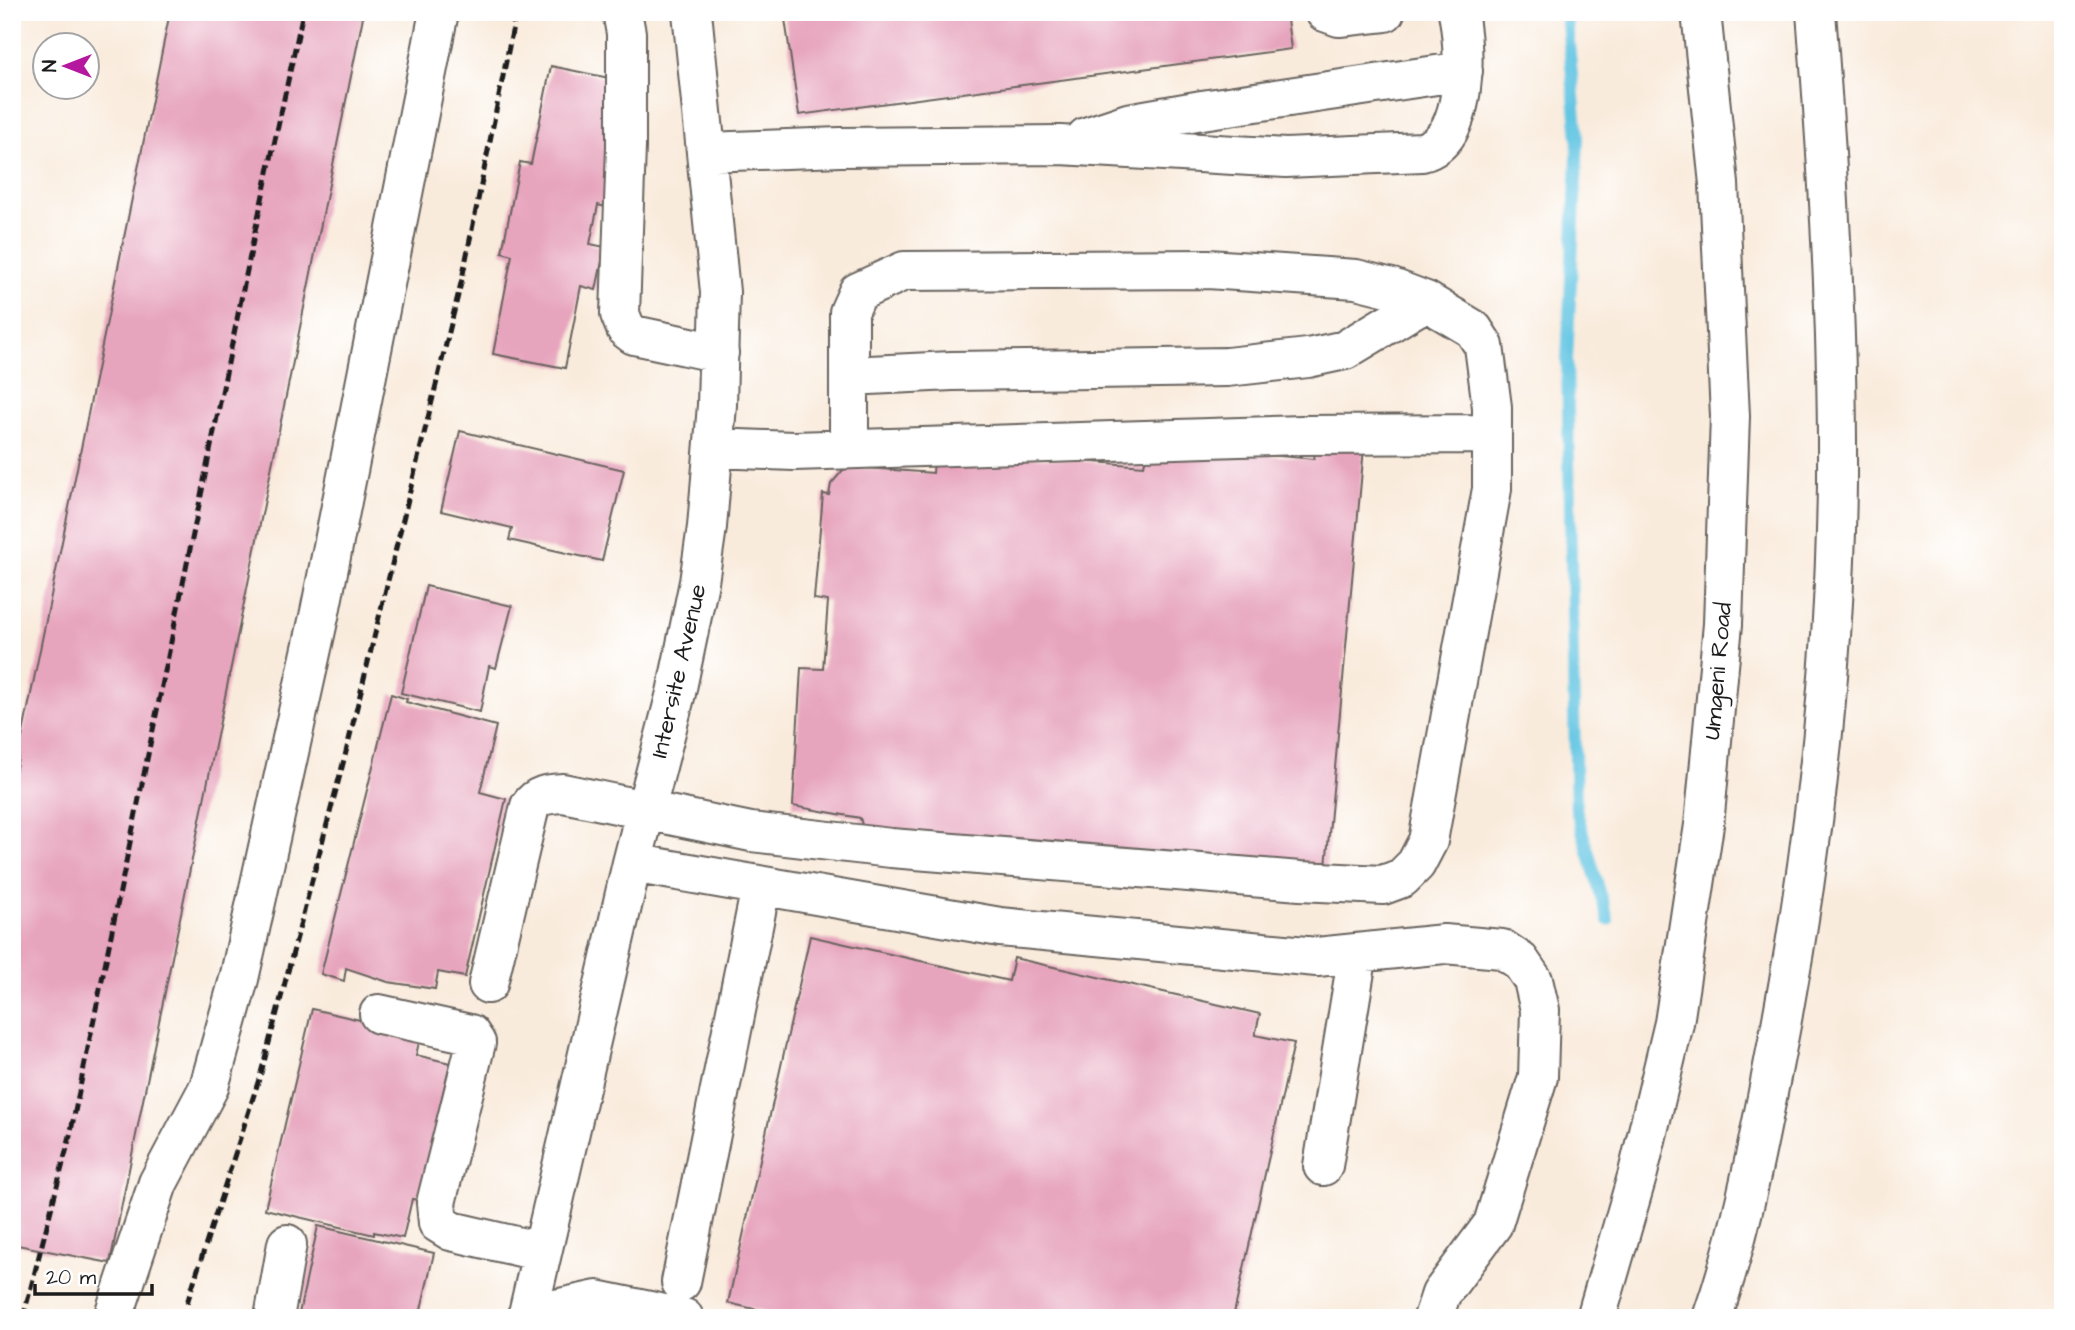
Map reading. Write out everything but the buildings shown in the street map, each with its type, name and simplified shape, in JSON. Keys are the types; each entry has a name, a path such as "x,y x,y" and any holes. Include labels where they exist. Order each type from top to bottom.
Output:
{"main road":[{"path":"113,1318 158,1183 209,1087 239,979 320,612 439,12"},
{"path":"622,12 626,33 626,147 621,314 626,329 634,335 719,352"},
{"name":"Intersite Avenue","path":"527,1317 699,582 714,448 720,292 692,12"},
{"path":"1325,12 1339,17 1385,12"},
{"path":"707,152 840,146 1060,145 1286,158 1422,152 1442,144 1450,131 1464,71 1458,12"},
{"name":"Umgeni Road","path":"1596,1318 1638,1173 1674,1023 1704,825 1723,624 1730,416 1719,184 1708,61 1699,12"},
{"path":"1712,1318 1723,1286 1765,1110 1803,911 1825,718 1837,483 1832,221 1816,12"},
{"path":"1060,145 1128,123 1464,71"},
{"path":"488,984 530,806 535,799 545,794 563,793 751,832 905,849 1300,881 1383,885 1402,878 1416,864 1428,841 1492,489 1492,434 1484,346 1473,329 1426,301 1392,288 1356,279 1208,269 904,271 858,292 849,312 849,449"},
{"path":"849,376 952,371 1227,367 1308,358 1345,350 1426,301"},
{"path":"714,448 794,451 1302,435 1492,434"},
{"path":"632,863 1000,927 1317,957 1444,944 1502,949 1520,961 1533,980 1540,1010 1538,1077 1493,1224 1441,1294 1433,1318"},
{"path":"527,1317 597,1300 682,1300 761,887"},
{"path":"1322,1166 1358,953"},
{"path":"379,1014 470,1034 476,1043 436,1203 438,1223 451,1231 542,1252"},
{"path":"274,1318 287,1244"}],"waterway":[{"path":"1566,12 1578,139 1567,360 1576,809 1608,920"}],"railway":[{"path":"23,1318 70,1136 254,236 303,12"},
{"path":"187,1303 261,1073 345,756 462,279 516,12"}]}
